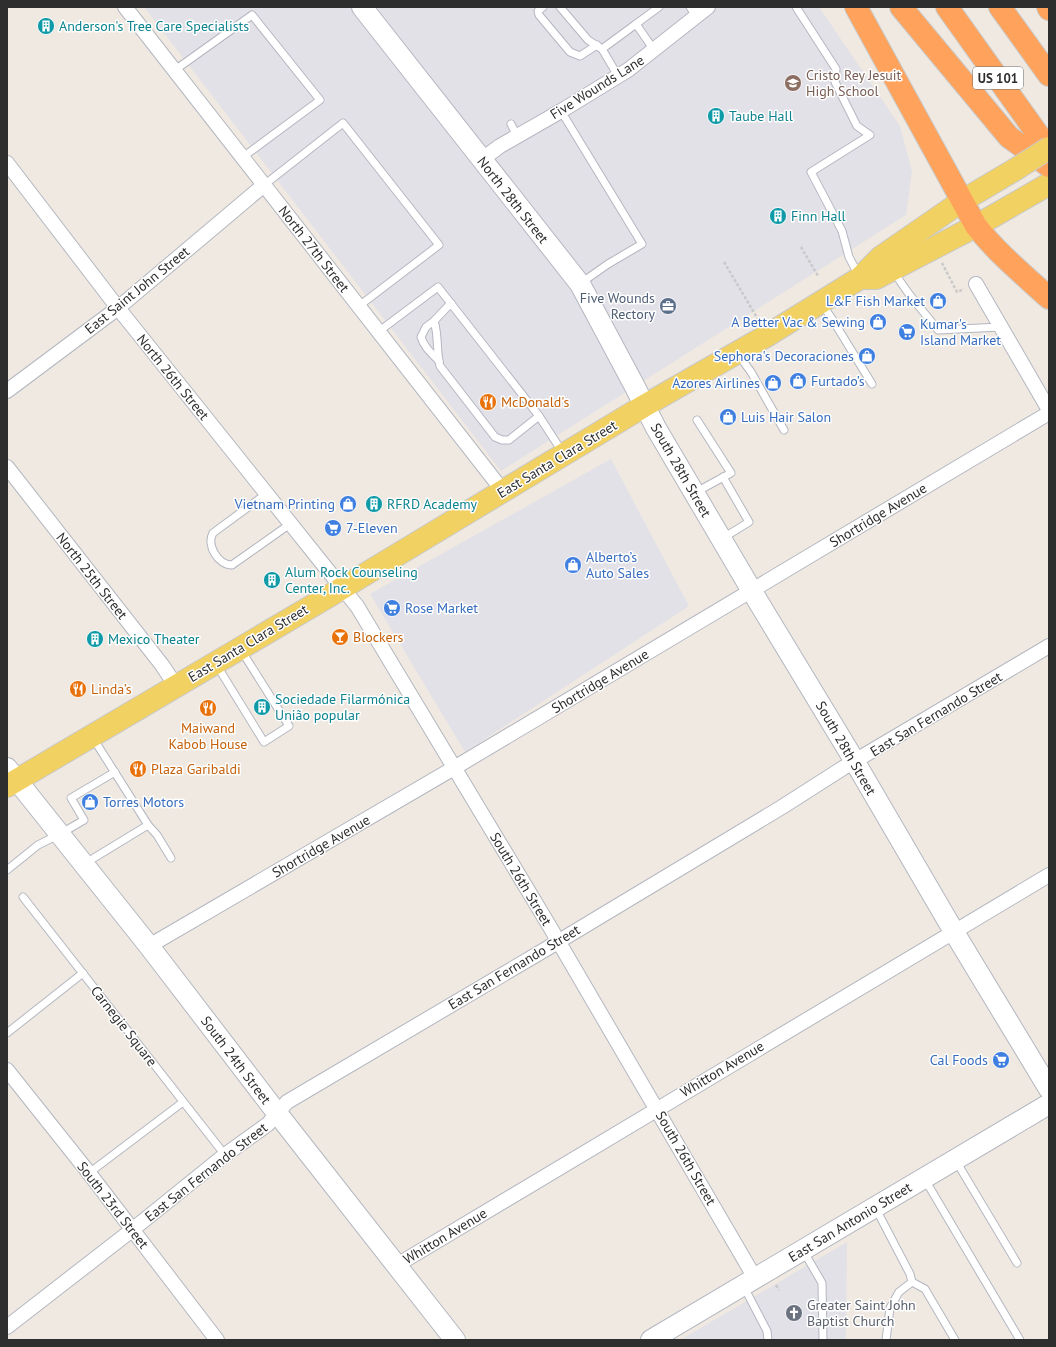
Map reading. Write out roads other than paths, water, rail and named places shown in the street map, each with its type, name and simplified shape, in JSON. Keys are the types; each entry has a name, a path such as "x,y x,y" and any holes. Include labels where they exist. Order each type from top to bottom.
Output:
{"highway":[{"path":"856,7 976,226 987,240 1005,258 1049,298"},
{"path":"901,7 1009,137 1049,166"},
{"name":"US 101","path":"946,7 1049,149"},
{"name":"US 101","path":"1000,7 1049,75"}],"main road":[{"name":"East Santa Clara Street","path":"10,778 92,736 644,406 768,335 860,278 881,257 962,201 1049,149"},
{"name":"East Santa Clara Street","path":"860,278 876,278 976,226 1049,184"}],"street":[{"name":"North 27th Street","path":"125,7 503,491"},
{"name":"North 28th Street","path":"362,7 580,284 644,406"},
{"name":"Five Wounds Lane","path":"481,160 495,149 514,130 562,111 618,76 654,50 693,12 708,7"},
{"name":"North 26th Street","path":"7,164 118,308 342,587"},
{"name":"East Saint John Street","path":"7,391 118,308 264,185"},
{"path":"976,284 1049,410"},
{"name":"South 28th Street","path":"644,406 721,539 1049,1089"},
{"name":"Shortridge Avenue","path":"149,946 454,768 1049,413"},
{"name":"North 25th Street","path":"7,467 162,665 176,686"},
{"name":"South 26th Street","path":"342,587 357,606 657,1109 749,1281"},
{"name":"East San Fernando Street","path":"7,1327 226,1155 268,1124 287,1102 1049,646"},
{"name":"South 24th Street","path":"10,778 60,834 149,946 277,1113 455,1340"},
{"name":"Whitton Avenue","path":"397,1265 1049,875"},
{"name":"South 23rd Street","path":"7,1070 89,1173 217,1340"},
{"name":"East San Antonio Street","path":"662,1337 749,1281 1049,1104"}],"lane":[{"path":"543,7 538,11 538,14 570,52 580,56 599,47 636,24 659,7"},
{"path":"560,7 588,40 599,47 618,76"},
{"path":"796,7 836,70 835,82 858,126 870,134 811,172 842,231 849,257 860,278"},
{"path":"175,70 252,15 320,100 243,157"},
{"path":"636,24 654,50"},
{"path":"562,111 642,244 590,275 580,284"},
{"path":"264,185 343,123 438,245 359,306"},
{"path":"892,269 909,294 938,330 1001,326"},
{"path":"378,332 438,288 539,416 564,455"},
{"path":"820,302 872,384"},
{"path":"439,361 427,349 421,337 426,327 434,321 451,303"},
{"path":"434,321 437,330 440,366 496,437 499,439 509,440 539,416"},
{"path":"737,353 751,372 784,430"},
{"path":"694,493 731,473 697,420"},
{"path":"721,539 749,522 724,477"},
{"path":"266,494 213,533 210,537 210,544 222,562 226,565 232,565 290,524"},
{"path":"215,662 264,742 288,726 240,648"},
{"path":"92,736 148,825 157,835 171,858"},
{"path":"7,870 38,845 84,820 71,798 115,772"},
{"path":"84,864 148,825"},
{"name":"Carnegie Square","path":"23,897 226,1155"},
{"path":"7,1033 83,973"},
{"path":"89,1173 183,1102"},
{"path":"955,1159 1017,1263"},
{"path":"924,1178 1020,1340"},
{"path":"875,1207 910,1274 912,1282 925,1289 955,1340"},
{"path":"802,1250 822,1283 823,1340"},
{"path":"749,1281 767,1331 768,1340"},
{"path":"886,1340 890,1308 899,1292 912,1282"}],"place":[{"name":"Anderson's Tree Care Specialists","path":"46,26"},
{"name":"Cristo Rey Jesuit High School","path":"793,83"},
{"name":"Taube Hall","path":"716,116"},
{"name":"Finn Hall","path":"778,216"},
{"name":"L&F Fish Market","path":"938,301"},
{"name":"Five Wounds Rectory","path":"668,306"},
{"name":"A Better Vac & Sewing","path":"878,322"},
{"name":"Kumar's Island Market","path":"907,332"},
{"name":"Sephora's Decoraciones","path":"867,356"},
{"name":"Furtado’s","path":"798,381"},
{"name":"Azores Airlines","path":"773,383"},
{"name":"McDonald's","path":"488,402"},
{"name":"Luis Hair Salon","path":"728,417"},
{"name":"Vietnam Printing","path":"348,504"},
{"name":"RFRD Academy","path":"374,504"},
{"name":"7-Eleven","path":"333,528"},
{"name":"Alberto’s Auto Sales","path":"573,565"},
{"name":"Alum Rock Counseling Center, Inc.","path":"272,580"},
{"name":"Rose Market","path":"392,608"},
{"name":"Blockers","path":"340,637"},
{"name":"Mexico Theater","path":"95,639"},
{"name":"Linda’s","path":"78,689"},
{"name":"Sociedade Filarmónica União popular","path":"262,707"},
{"name":"Maiwand Kabob House","path":"208,708"},
{"name":"Plaza Garibaldi","path":"138,769"},
{"name":"Torres Motors","path":"90,802"},
{"name":"Cal Foods","path":"1001,1060"},
{"name":"Greater Saint John Baptist Church","path":"794,1313"}]}
